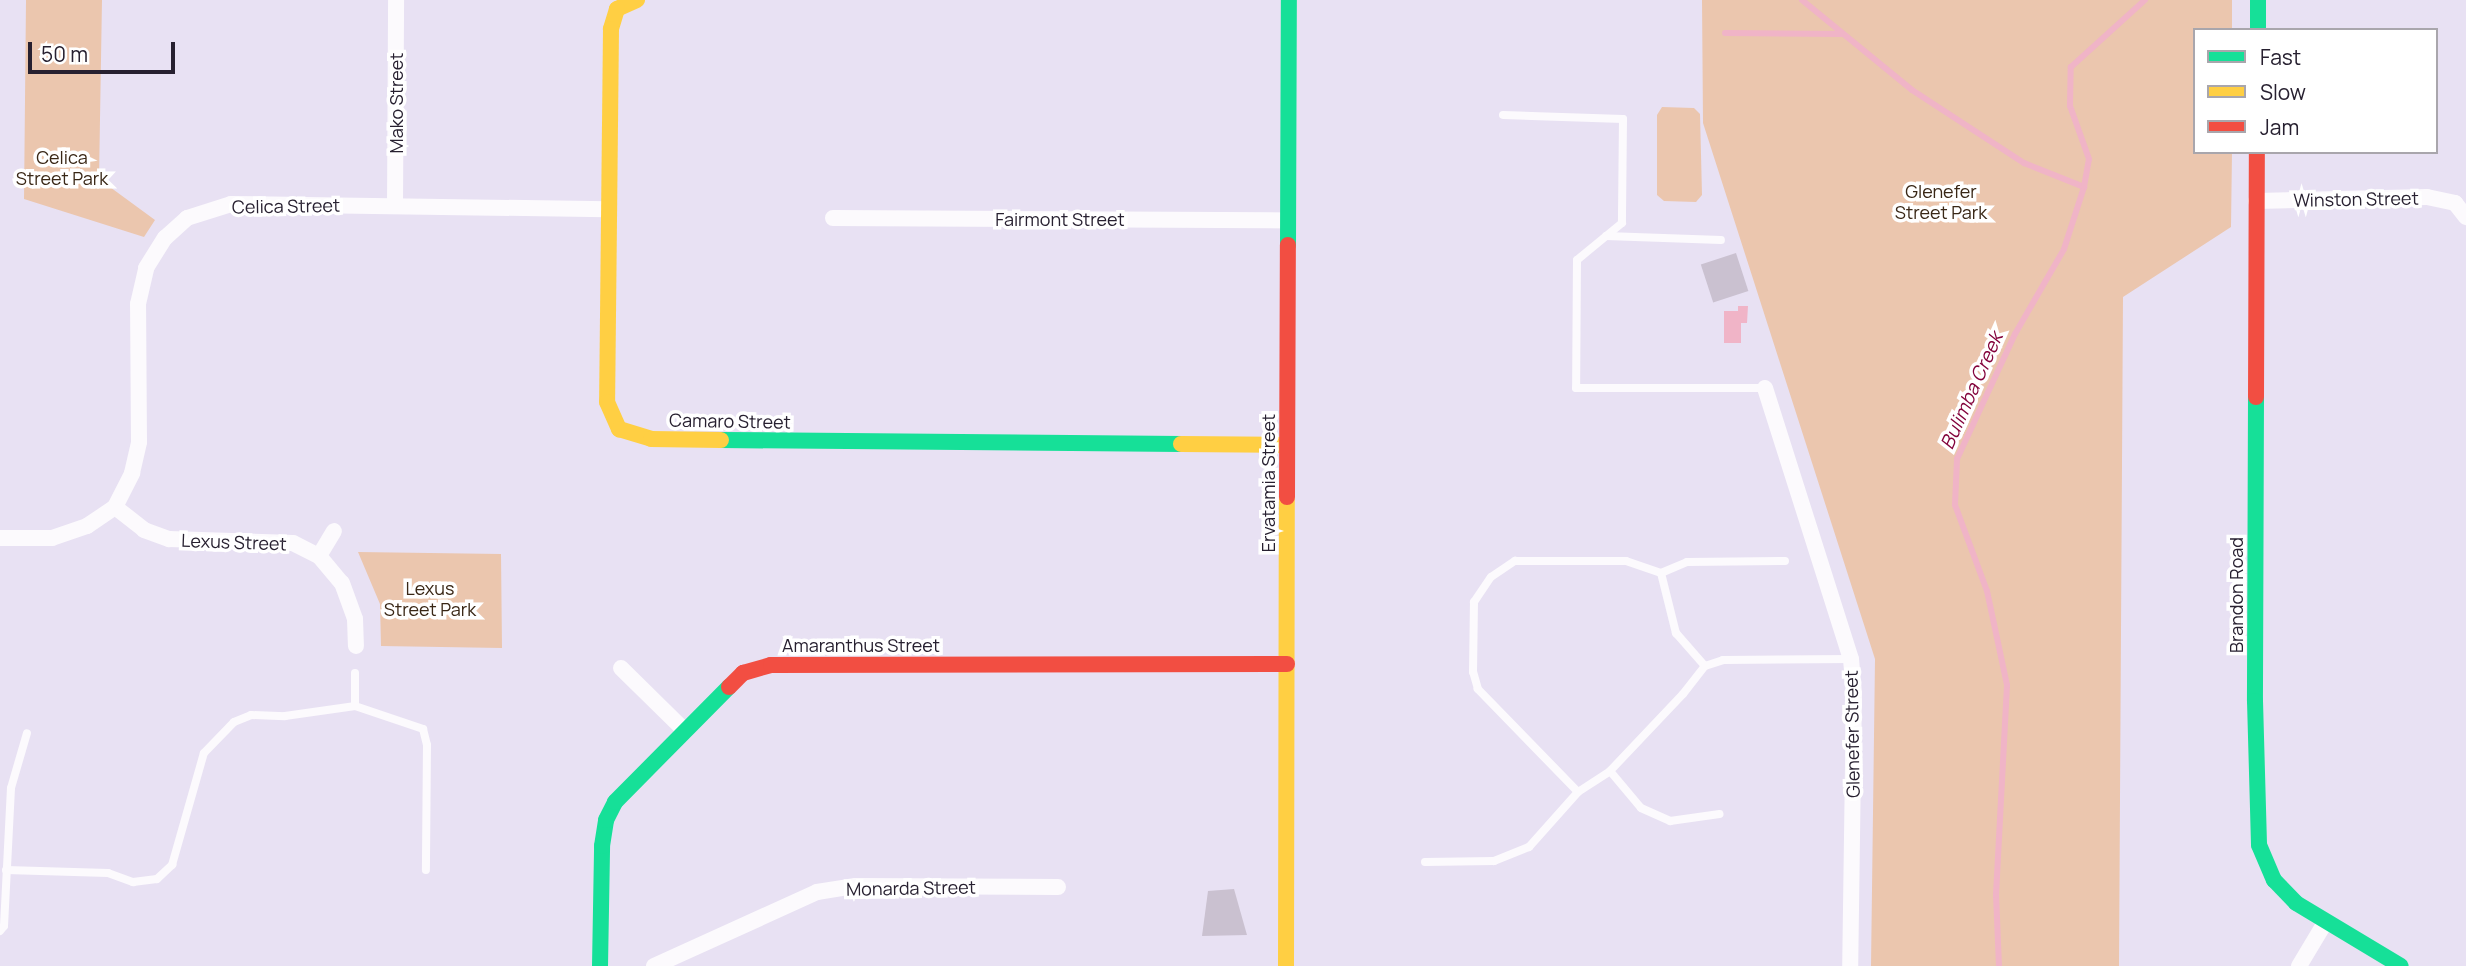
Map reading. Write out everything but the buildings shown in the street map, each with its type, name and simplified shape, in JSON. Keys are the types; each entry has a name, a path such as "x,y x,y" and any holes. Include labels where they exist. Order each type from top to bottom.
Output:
{"street":[{"name":"Mako Street","path":"395,206 396,0"},
{"name":"Camaro Street","path":"637,0 617,9 611,29 607,402 619,429 651,439 1287,445"},
{"name":"Ervatamia Street","path":"1286,966 1289,0"},
{"path":"2258,0 2258,28"},
{"name":"Brandon Road","path":"2257,154 2256,829 2261,856 2274,880 2296,902 2401,966"},
{"name":"Winston Street","path":"2256,201 2427,197 2455,203 2466,217"},
{"name":"Celica Street","path":"0,538 52,538 87,526 115,507 132,473 139,442 138,304 146,268 165,238 187,218 231,205 608,209"},
{"name":"Fairmont Street","path":"833,218 1288,220"},
{"name":"Glenefer Street","path":"1765,388 1851,659 1854,694 1850,966"},
{"name":"Lexus Street","path":"115,507 144,530 169,539 293,543 319,556 342,583 355,619 356,646"},
{"path":"319,556 334,531"},
{"name":"Amaranthus Street","path":"600,966 602,846 606,820 615,802 743,673 771,665 1287,664"},
{"path":"621,668 685,731"},
{"name":"Monarda Street","path":"654,966 817,892 856,886 1058,887"},
{"path":"2299,966 2326,920"}],"lane":[{"path":"1503,115 1623,119 1622,223 1577,260 1576,388 1765,388"},
{"path":"1606,236 1721,240"},
{"path":"1578,792 1478,689 1473,672 1474,602 1491,576 1515,561 1626,561 1661,573 1687,562 1785,561"},
{"path":"1661,573 1675,633 1705,666"},
{"path":"1425,862 1494,861 1529,847 1578,792 1610,771 1683,694 1705,666 1723,660 1851,659"},
{"path":"355,673 355,706"},
{"path":"6,870 107,873 133,882 157,879 172,865 204,753 234,723 251,716 285,716 355,706 422,729 427,745 426,870"},
{"path":"0,931 4,926 11,788 27,733"},
{"path":"1610,771 1641,808 1670,821 1720,814"}],"green space":[{"name":"Celica Street Park","path":"26,0 102,0 99,179 155,220 144,237 24,199"},
{"name":"Glenefer Street Park","path":"1702,0 2232,0 2232,28 2193,28 2193,154 2232,154 2231,227 2123,297 2119,966 1871,966 1875,659 1703,123"},
{"path":"1662,107 1694,108 1700,114 1702,195 1696,202 1664,201 1657,195 1657,115"},
{"name":"Lexus Street Park","path":"358,552 501,554 502,648 381,646 380,604"}],"shaded area":[{"path":"1738,306 1748,306 1747,323 1741,323 1741,343 1724,343 1724,311 1738,311"}],"waterway":[{"path":"1802,0 1912,90 2024,163 2084,187"},
{"name":"Bulimba Creek","path":"1999,966 1996,895 2007,685 1987,591 1955,505 1957,459 2015,334 2064,249 2084,187 2089,159 2070,106 2071,67 2145,0"},
{"path":"1725,33 1841,34"}],"traffic: fast":[{"path":"1288,245 1289,0"},
{"path":"2258,0 2258,28"},
{"path":"2256,397 2255,701 2259,845 2274,880 2296,903 2401,966"},
{"path":"721,440 1181,444"},
{"path":"600,966 602,846 606,820 615,802 729,687"}],"traffic: slow":[{"path":"637,0 617,9 611,29 607,402 619,429 651,439 721,440"},
{"path":"1181,444 1287,445"},
{"path":"1286,966 1287,497"}],"traffic: jam":[{"path":"2256,397 2257,154"},
{"path":"1287,497 1288,245"},
{"path":"729,687 743,673 771,665 1287,664"}]}
